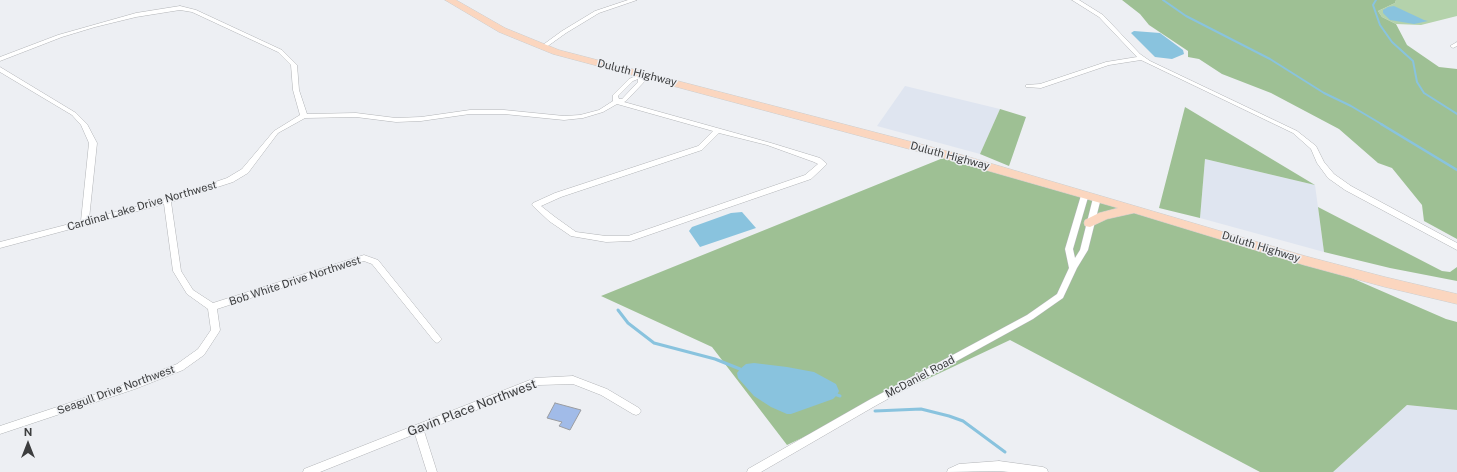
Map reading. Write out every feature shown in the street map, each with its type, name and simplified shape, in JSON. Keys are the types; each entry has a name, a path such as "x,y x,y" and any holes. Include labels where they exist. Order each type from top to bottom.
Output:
{"main road":[{"name":"Duluth Highway","path":"449,0 502,30 543,48 813,119 1134,208 1311,262 1455,300"},
{"path":"1090,223 1103,216 1134,208"}],"street":[{"path":"543,48 564,32 597,12 634,0"},
{"path":"1075,0 1101,16 1143,58 1295,132 1314,148 1321,163 1331,176 1348,188 1457,246"},
{"path":"0,59 60,36 93,26 136,15 180,8 194,11 280,51 294,65 296,90 304,116"},
{"path":"1028,86 1041,86 1108,63 1143,58"},
{"path":"0,69 74,114 84,124 93,143 85,222"},
{"name":"Cardinal Lake Drive Northwest","path":"0,245 167,201 230,180 245,171 276,132 304,116 356,115 396,120 421,119 477,112 504,112 564,118 581,117 600,111 616,102 624,100 640,82 642,75"},
{"path":"616,102 718,130 769,144 817,160 823,164 808,177 628,239 606,240 574,234 552,219 536,205 558,195 700,148 718,130"},
{"path":"1073,268 1070,249 1091,196"},
{"name":"McDaniel Road","path":"754,471 872,403 1030,318 1060,296 1073,268 1084,250 1090,223 1091,196"},
{"path":"167,201 177,271 190,292 212,307"},
{"name":"Bob White Drive Northwest","path":"212,307 364,258 375,262 437,339"},
{"name":"Seagull Drive Northwest","path":"0,430 132,386 180,367 201,352 216,330 212,307"},
{"name":"Gavin Place Northwest","path":"308,472 538,381 573,380 604,392 636,411"},
{"path":"418,428 432,472"},
{"path":"952,472 959,469 999,466 1043,472"}],"shaded area":[{"path":"905,86 1000,109 980,154 877,126"},
{"path":"1205,159 1315,185 1324,252 1200,218"},
{"path":"1407,405 1457,410 1457,472 1333,472"}],"green space":[{"path":"1122,0 1396,0 1395,3 1378,11 1382,17 1396,24 1407,45 1439,67 1457,69 1457,239 1424,221 1422,205 1392,168 1378,163 1339,129 1271,93 1222,74 1199,59 1188,57 1188,51 1149,25 1140,14"},
{"path":"1396,0 1457,0 1457,16 1421,25 1396,24 1382,17 1378,11 1395,3"},
{"path":"1185,107 1315,185 1205,159 1200,218 1159,208"},
{"path":"1000,109 1026,117 1009,166 980,154"},
{"path":"948,156 1324,266 1446,319 1457,322 1457,410 1407,405 1333,472 1260,472 1010,340 787,445 712,347 601,296"},
{"path":"1318,207 1442,271 1450,272 1457,267 1457,281 1390,268 1324,252"}],"water":[{"path":"1394,6 1428,21 1414,24 1390,20 1383,13 1383,10"},
{"path":"1134,31 1160,33 1183,50 1184,54 1172,59 1155,57 1131,33"},
{"path":"742,212 756,228 700,247 689,231 692,227 731,213"},
{"path":"754,363 814,372 836,384 839,391 833,399 791,414 787,414 771,407 754,396 738,378 737,373 740,369 746,364"}],"building":[{"path":"555,403 581,410 570,430 559,426 562,422 547,418"}],"waterway":[{"path":"1163,0 1186,16 1270,59 1324,93 1351,106 1383,125"},
{"path":"1376,0 1373,5 1380,25 1392,42 1413,61 1417,82 1424,93 1457,114"},
{"path":"1381,124 1457,170"},
{"path":"618,310 628,323 654,343 715,359 740,369"},
{"path":"875,411 921,409 949,416 963,421 1005,452"}]}
